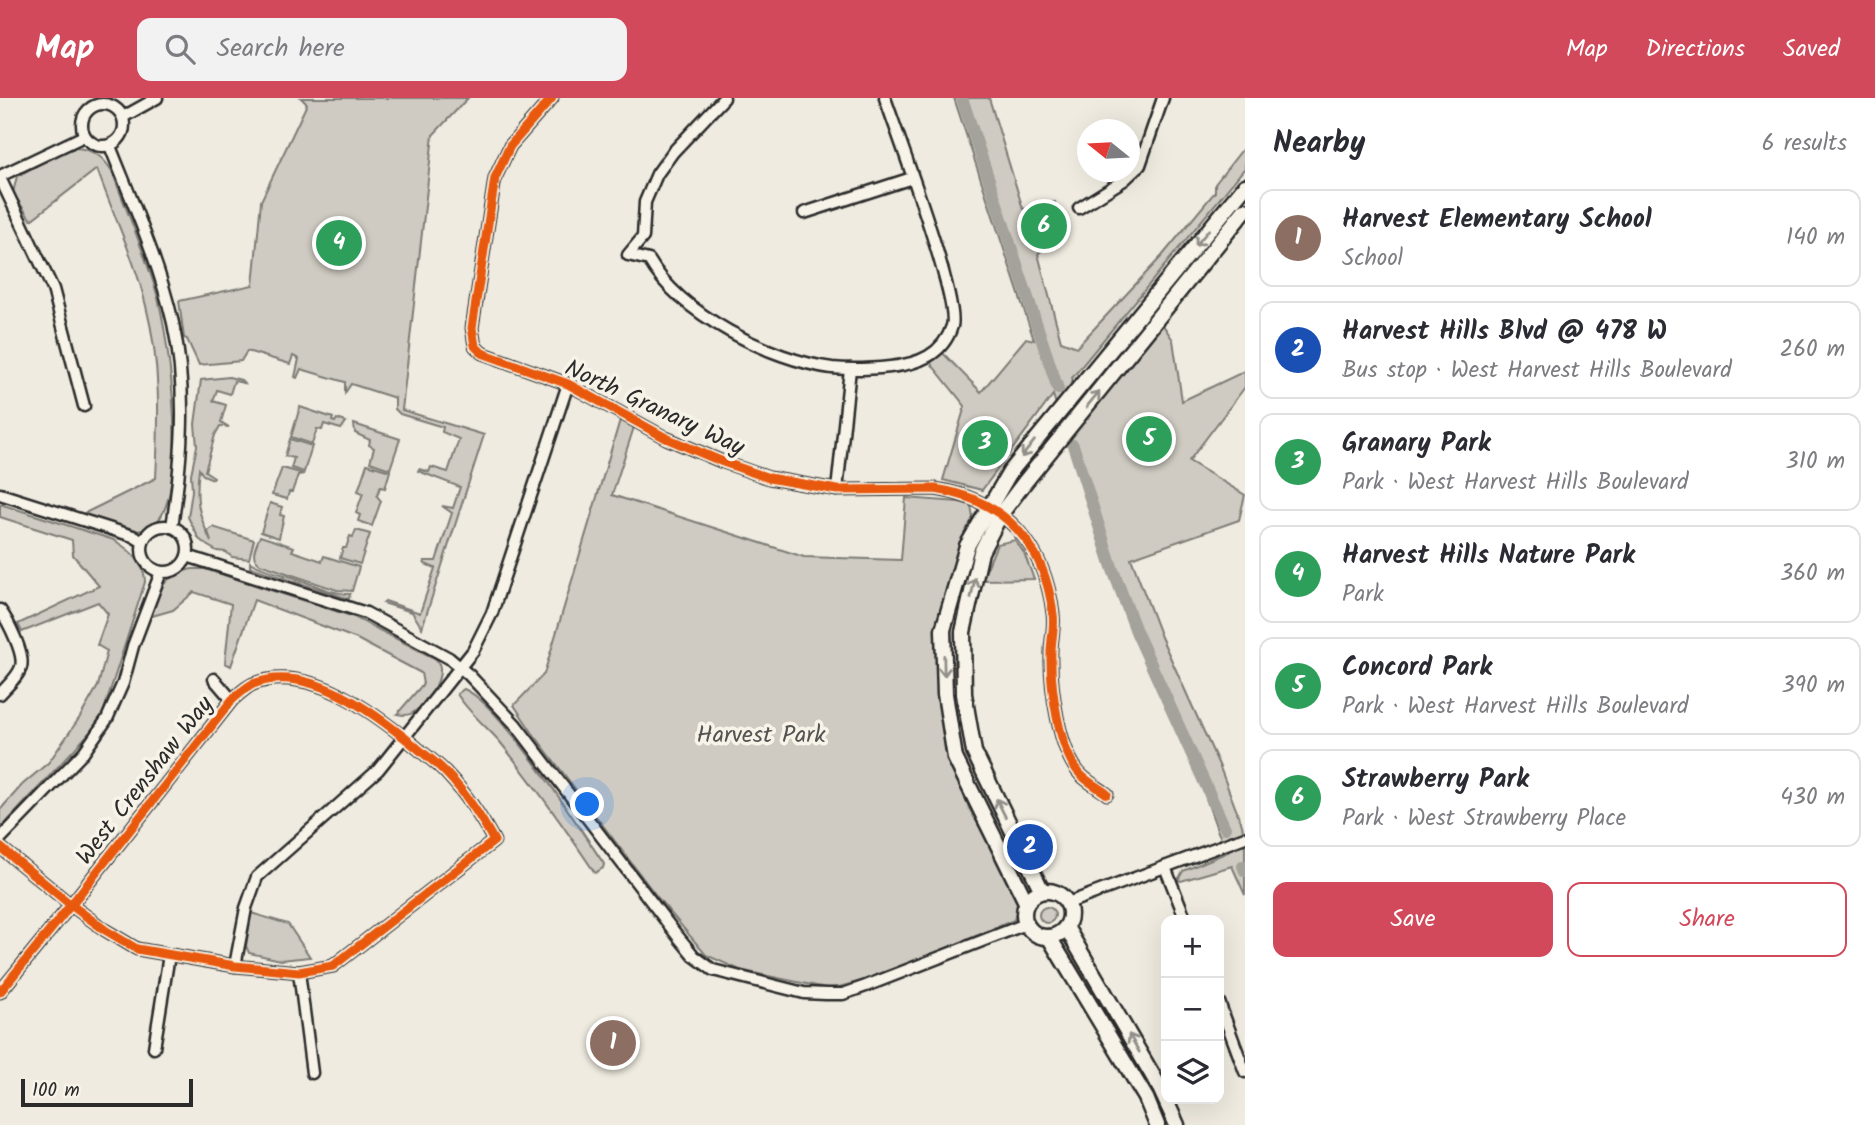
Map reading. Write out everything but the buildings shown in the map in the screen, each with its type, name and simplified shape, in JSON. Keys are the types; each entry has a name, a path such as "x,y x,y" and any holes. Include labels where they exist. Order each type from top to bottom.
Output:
{"street":[{"path":"123,117 157,98"},
{"name":"North Granary Way","path":"552,98 510,146 495,178 472,328 475,346 482,353 568,384 666,438 769,478 838,490 935,489 967,496 1015,525 1030,542 1045,578 1054,617 1051,680 1066,748 1080,775 1107,794"},
{"path":"724,98 673,152 657,174 645,202 643,237 628,255 649,260 683,299 720,325 752,342 786,356 830,368 850,369 901,366 928,358 943,344 953,324 953,312 943,272 885,98"},
{"path":"1079,208 1124,180 1140,165 1163,98"},
{"path":"93,102 114,107 123,117 124,131 110,146 92,144 84,136 82,121 93,102"},
{"path":"84,136 0,177 54,289 85,406"},
{"path":"110,146 159,271 173,325 181,385 183,428 181,467 172,527"},
{"path":"804,214 912,178"},
{"path":"1042,891 974,752 964,694 963,632 981,552 1010,472 1245,186"},
{"path":"1026,902 1042,891 1059,894 1068,903 1070,915 1066,927 1049,937 1035,934 1026,924 1026,902 955,758 945,694 943,630 967,546 994,511 1024,483 1245,210"},
{"path":"838,490 850,369"},
{"path":"235,966 246,908 257,877 355,793 405,738 473,651 492,613 568,384"},
{"path":"0,494 133,536 143,542"},
{"path":"172,527 184,536 187,556 180,567 161,572 148,564 144,557 143,542 152,530 172,527"},
{"path":"187,556 366,613 427,644 460,667 516,725 676,934 694,956 713,970 804,993 843,994 1026,924"},
{"path":"0,839 83,752 107,719 123,683 133,646 161,572"},
{"path":"0,610 16,640 22,664 18,674 0,694"},
{"name":"West Crenshaw Way","path":"0,992 232,700 252,684 283,678 344,696 374,714 405,738"},
{"path":"214,679 232,700"},
{"path":"0,847 71,905 137,949 235,966 299,972 333,966 494,841 476,810 447,773 405,738"},
{"path":"1068,903 1245,837"},
{"path":"1165,867 1184,915"},
{"path":"1066,927 1160,1088 1177,1125"},
{"path":"1049,937 1146,1098 1157,1125"},
{"path":"154,1048 169,956"},
{"path":"299,972 312,1073"},
{"path":"1224,1015 1245,1072"}],"green space":[{"path":"301,98 468,98 433,135 402,410 484,435 422,628 412,612 383,603 385,601 420,613 435,568 424,561 436,561 452,513 442,506 453,508 460,487 418,471 429,472 431,467 448,472 459,439 442,432 443,427 400,414 395,409 395,398 351,384 345,393 345,382 301,369 297,378 295,377 299,359 293,356 290,364 247,351 241,361 199,365 187,339 184,338 179,301 253,285 261,201 307,104"},
{"path":"954,98 989,98 1023,209 1055,202 1055,217 1062,229 1038,254 1061,341 1077,347 1162,256 1215,192 1215,184 1245,146 1245,168 1072,378 1086,416 1163,325 1173,340 1182,401 1245,371 1245,387 1189,461 1245,495 1239,520 1131,558 1161,637 1219,765 1242,825 1245,839 1245,895 1232,866 1178,880 1183,871 1228,852 1203,790 1132,634 1106,564 1053,395 982,490 943,480 965,406 929,361 942,352 981,392 1026,338 1034,340"},
{"path":"77,148 97,155 112,171 151,276 161,312 174,416 171,487 163,513 149,528 141,531 116,528 83,514 156,478 157,371 146,306 130,254 97,169 31,220 13,193 17,176 66,150"},
{"path":"229,377 244,383 234,381 230,394 217,390 213,401 226,405 221,422 229,427 220,426 215,435 205,471 214,477 213,479 203,475 199,469 197,490 200,515 211,542 208,531 213,527 254,540 249,559 232,557 208,546 199,539 188,517 192,491 191,474 197,446 195,424 201,380"},
{"path":"300,407 333,418 332,421 335,422 337,419 346,422 341,429 324,424 322,430 317,429 312,444 291,437"},
{"name":"Harvest Park","path":"620,420 635,424 612,495 804,557 901,560 906,498 971,505 973,518 953,572 938,637 939,703 950,756 969,808 1010,880 1018,904 1014,920 877,977 831,989 740,970 706,955 658,898 514,705 544,674"},
{"path":"354,424 400,439 390,469 370,462 374,448 369,445 370,440 355,433"},
{"path":"290,439 312,446 304,472 291,468 294,458 285,456"},
{"path":"367,464 390,471 385,488 380,487 377,496 381,501 372,526 358,521 360,515 356,513 363,493 358,491"},
{"path":"282,468 304,474 298,475 287,499 272,495"},
{"path":"270,503 282,507 280,515 284,516 279,538 261,532"},
{"path":"0,504 114,540 136,557 145,582 102,716 3,826 0,826 0,810 22,785 49,762 98,686 107,651 97,645 108,614 98,602 22,632 18,624 99,586 73,555 72,540 0,517"},
{"path":"356,530 370,534 360,564 340,558 343,548 346,548 350,536 353,537"},
{"path":"260,536 294,547 292,551 322,561 324,556 359,567 352,591 337,590 260,564 254,555"},
{"path":"1015,540 1024,553 1034,579 982,580 997,544"},
{"path":"250,562 328,590 350,594 349,599 250,567"},
{"path":"192,569 205,569 354,617 436,659 440,672 435,688 414,712 408,715 397,714 423,684 421,673 357,639 254,600 231,666 225,663 231,604 194,592 173,610 152,616 163,585 174,575"},
{"path":"464,689 498,717 518,741 577,823 604,864 603,868 595,873 513,758 461,701 457,694"},
{"path":"1044,907 1050,907 1055,915 1053,921 1044,923 1039,918 1039,912"},
{"path":"251,913 288,924 310,957 281,960 249,953 246,946"}],"waterway":[{"path":"962,98 1058,389"},
{"path":"1073,445 1113,570 1136,631 1225,828"},
{"path":"1243,866 1245,871"}],"cycle path":[{"path":"552,98 510,146 495,178 472,328 475,346 482,353 568,384 666,438 769,478 837,490 935,489 982,503 1001,515 1018,530 1031,547 1049,589 1053,619 1052,681 1066,750 1081,775 1107,794"},
{"path":"0,847 71,905 137,949 235,966 299,972 333,966 494,841 467,798 444,771 382,720 319,686 296,680 274,679 253,684 232,700 78,896 61,917 0,992"}],"place":[{"name":"Strawberry Park","path":"1044,226"},
{"name":"Harvest Hills Nature Park","path":"339,243"},
{"name":"Concord Park","path":"1149,439"},
{"name":"Granary Park","path":"985,443"},
{"name":"Harvest Hills Blvd @ 478 W","path":"1030,847"},
{"name":"Harvest Elementary School","path":"613,1043"}]}
